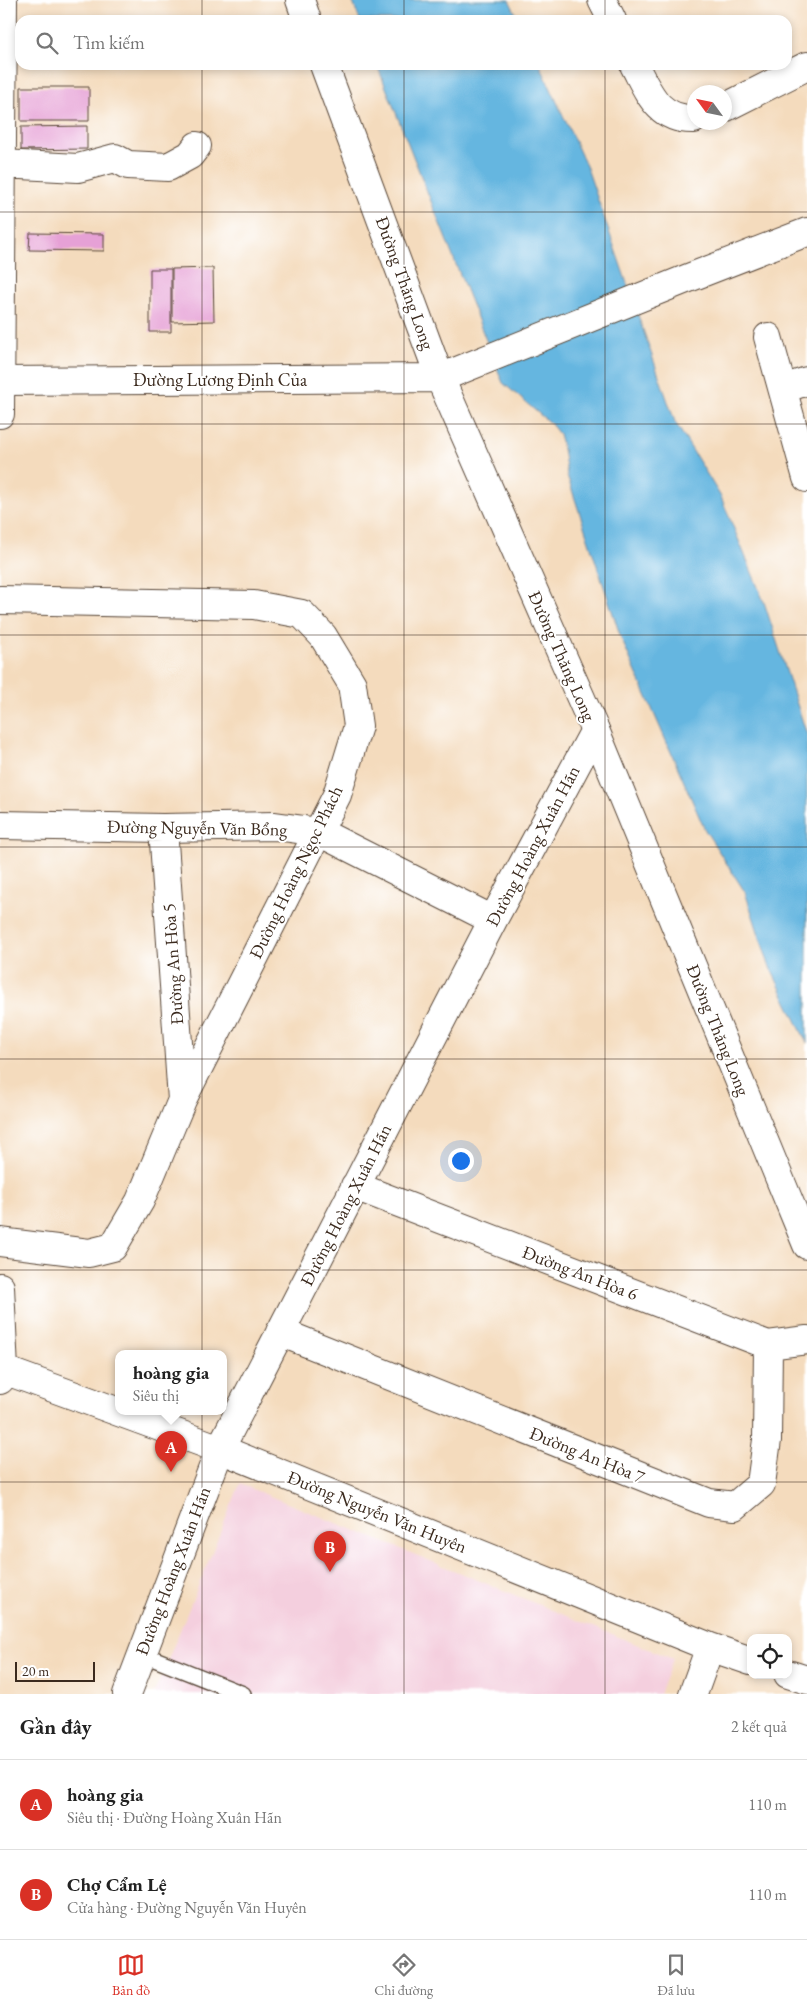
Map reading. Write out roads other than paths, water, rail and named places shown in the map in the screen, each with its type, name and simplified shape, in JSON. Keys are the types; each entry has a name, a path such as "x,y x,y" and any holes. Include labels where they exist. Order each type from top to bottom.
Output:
{"street":[{"path":"0,414 3,0"},
{"path":"300,0 305,15"},
{"path":"602,0 610,15"},
{"path":"732,104 807,66"},
{"name":"Đường Thăng Long","path":"326,70 440,378 595,730 807,1244"},
{"path":"637,70 655,102 667,114 687,119"},
{"path":"2,164 78,168 115,158 128,165 168,167 190,155 197,146"},
{"path":"440,378 807,232"},
{"path":"768,337 795,385 807,478"},
{"name":"Đường Lương Định Của","path":"0,381 440,378"},
{"name":"Đường Hoàng Ngọc Phách","path":"0,600 254,605 302,614 323,636 352,684 358,726 337,794 182,1100 140,1200 112,1246 89,1253 0,1242"},
{"name":"Đường Hoàng Xuân Hãn","path":"126,1694 220,1449 355,1186 595,730"},
{"name":"Đường Nguyễn Văn Bổng","path":"0,825 164,828 276,826 319,832 494,920"},
{"name":"Đường An Hòa 5","path":"164,828 182,1100"},
{"name":"Đường An Hòa 6","path":"355,1186 768,1345 807,1340"},
{"path":"0,1287 1,1373"},
{"name":"Đường An Hòa 7","path":"280,1332 709,1503 735,1506 761,1484 767,1440 768,1345"},
{"name":"Đường Nguyễn Văn Huyên","path":"1,1373 115,1413"},
{"name":"Đường Nguyễn Văn Huyên","path":"122,1415 220,1449 710,1648 747,1660"},
{"path":"692,1694 710,1648"},
{"path":"792,1675 807,1680"}],"lane":[{"path":"142,1654 243,1694"}],"water":[{"path":"352,0 509,0 516,15 358,15"},
{"path":"379,70 542,70 587,168 675,422 721,497 764,602 807,735 807,1043 769,965 745,892 705,830 621,638 567,475 559,434 551,424 503,383"}],"place":[{"name":"hoàng gia","path":"171,1472"},
{"name":"Chợ Cẩm Lệ","path":"330,1572"}]}
